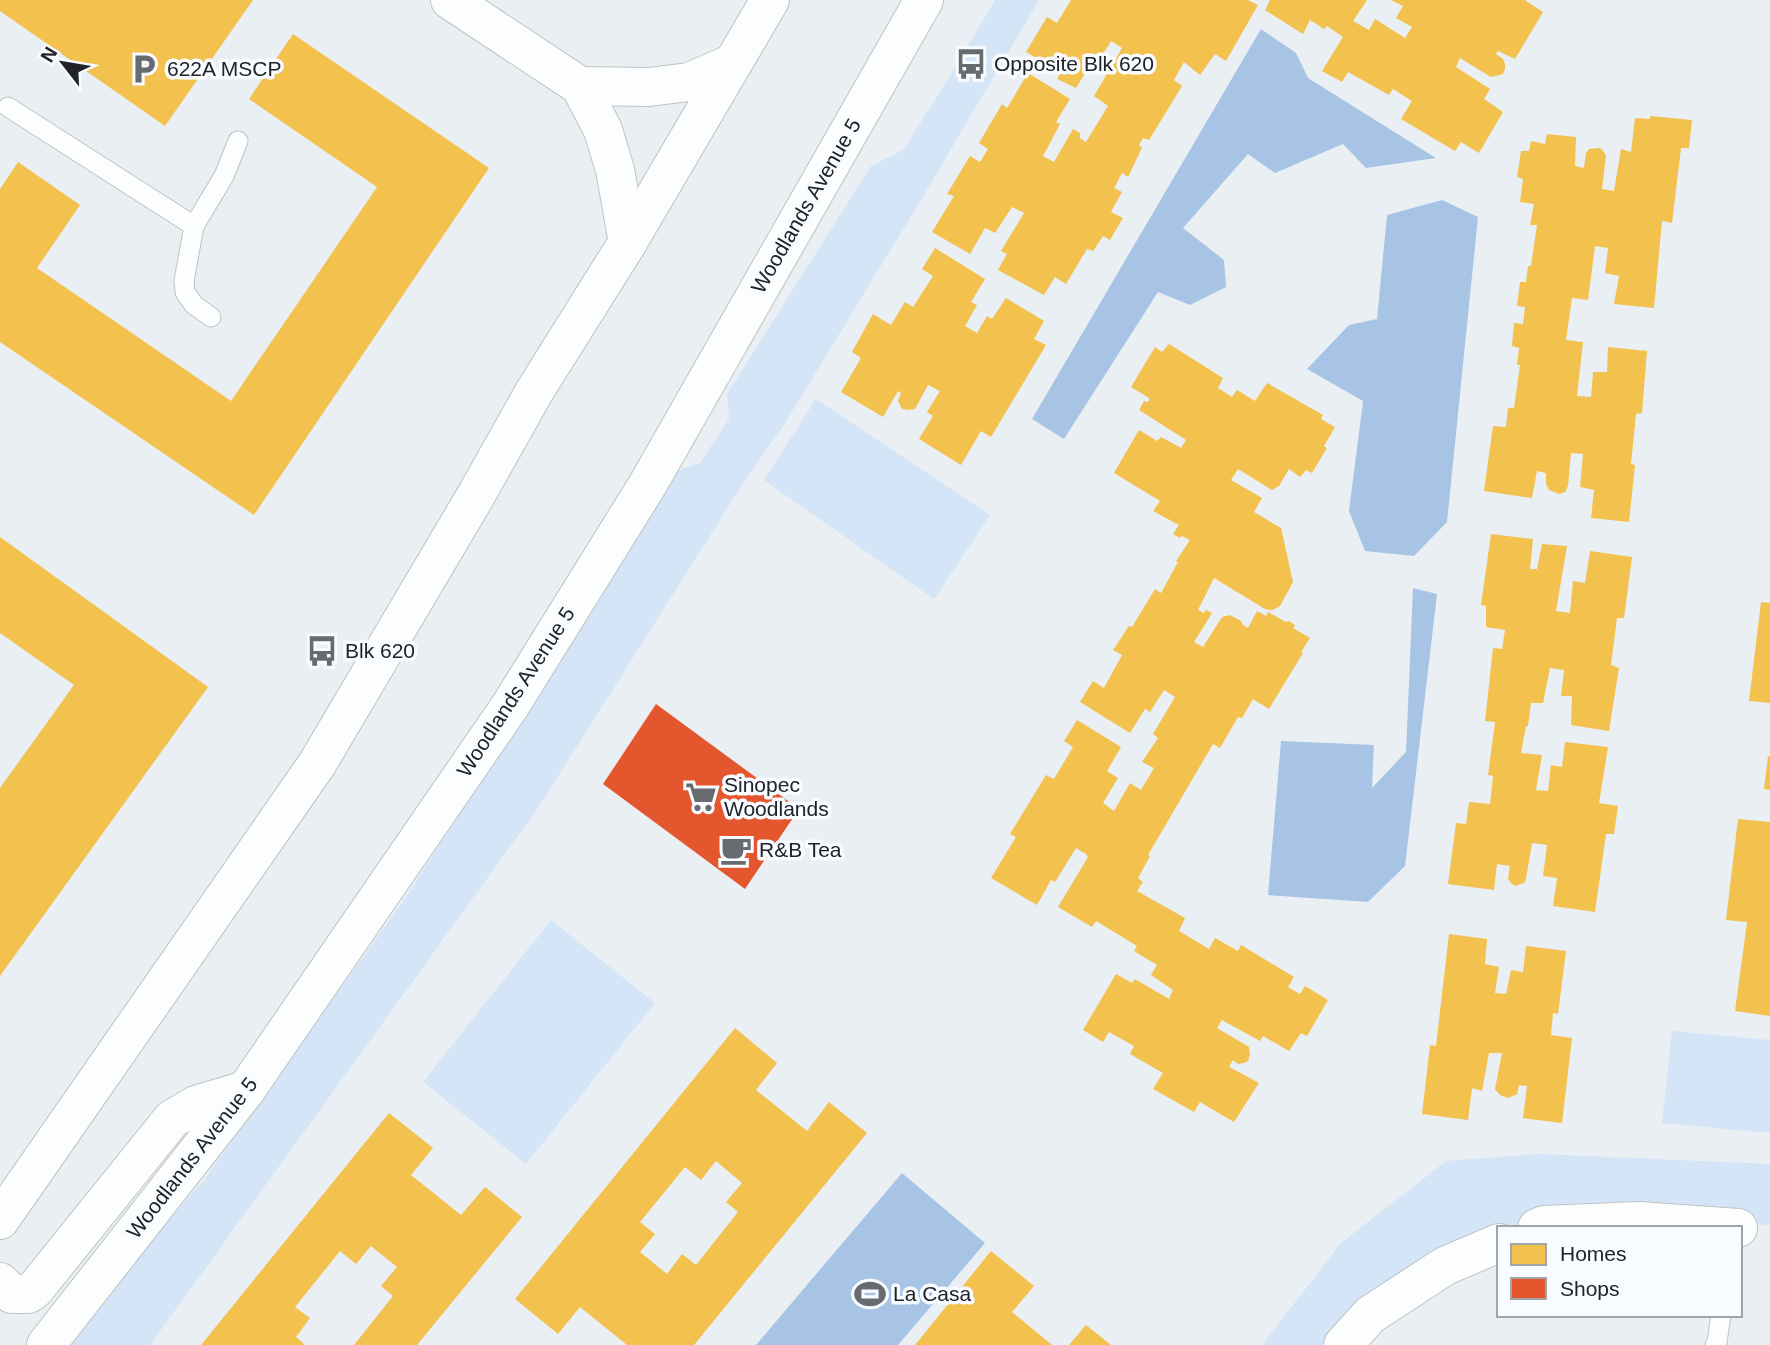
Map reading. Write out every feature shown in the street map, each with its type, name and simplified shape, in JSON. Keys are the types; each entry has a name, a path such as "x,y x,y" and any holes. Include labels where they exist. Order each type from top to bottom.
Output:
{"main road":[{"path":"450,0 580,86 603,131 615,170 628,242"},
{"path":"0,1220 317,764 534,392 628,242 770,0"},
{"name":"Woodlands Avenue 5","path":"46,1345 246,1090 510,706 648,484 924,0"},
{"path":"580,86 649,87 689,82 733,64"},
{"path":"0,1282 12,1294 27,1294 35,1289 172,1119 196,1105 246,1090"},
{"path":"1541,1226 1639,1221 1706,1226"},
{"path":"1742,1228 1770,1230"},
{"path":"1343,1345 1370,1315 1444,1266 1497,1245"}],"lane":[{"path":"8,107 194,226"},
{"path":"211,317 194,305 185,292 184,281 194,226 224,176 238,141"},
{"path":"1715,1345 1721,1317"}],"shaded area":[{"path":"995,0 1039,0 785,423 747,477 538,808 150,1345 63,1345 204,1180 406,897 679,470 700,463 729,419 727,394 871,166 903,150"},
{"path":"816,399 990,515 934,599 764,480"},
{"path":"551,920 655,1003 526,1164 423,1082"},
{"path":"1672,1031 1770,1040 1770,1133 1662,1123"},
{"path":"1539,1154 1770,1164 1770,1225 1639,1220 1557,1226 1497,1226 1497,1229 1365,1295 1323,1345 1262,1345 1341,1243 1446,1161"}],"water":[{"path":"1261,29 1296,53 1308,78 1436,158 1366,168 1343,144 1275,173 1248,154 1183,228 1224,260 1226,287 1190,305 1158,292 1064,439 1032,419"},
{"path":"1442,200 1478,217 1447,522 1414,556 1365,551 1349,511 1363,401 1307,369 1349,325 1377,319 1387,215"},
{"path":"1413,588 1437,594 1405,866 1368,902 1268,895 1281,741 1374,745 1372,788 1406,752"},
{"name":"La Casa","path":"902,1173 985,1243 898,1345 756,1345"}],"building: Homes":[{"name":"622A MSCP","path":"0,0 253,0 165,126 0,11"},
{"path":"1071,0 1248,0 1258,5 1226,61 1215,54 1200,75 1184,62 1174,80 1182,86 1149,140 1143,138 1139,145 1142,148 1128,177 1122,173 1114,188 1122,192 1111,212 1123,218 1110,240 1103,236 1093,251 1087,249 1066,284 1055,277 1044,295 998,270 1007,254 1001,251 1024,213 1012,207 995,233 985,228 970,254 932,232 954,196 947,194 970,156 980,162 988,149 979,143 1002,104 1007,108 1028,73 1070,99 1056,122 1060,124 1043,156 1054,162 1073,129 1080,133 1080,138 1086,142 1108,106 1094,96 1122,48 1111,41 1094,69 1089,67 1076,88 1057,79 1061,72 1026,52 1047,17 1057,23"},
{"path":"1270,0 1367,0 1353,21 1369,30 1375,19 1405,38 1412,27 1396,18 1403,6 1391,0 1526,0 1543,12 1515,59 1498,51 1496,54 1505,64 1503,74 1491,77 1460,58 1456,67 1490,89 1484,99 1503,112 1479,153 1461,142 1455,151 1401,119 1412,101 1393,89 1389,95 1348,72 1342,82 1322,71 1343,37 1327,26 1324,29 1310,20 1303,34 1265,10"},
{"path":"293,34 489,168 254,515 0,342 0,189 18,162 80,205 37,268 231,401 377,187 249,99"},
{"path":"1650,116 1692,120 1689,148 1681,148 1672,223 1662,221 1654,308 1614,304 1619,276 1605,273 1608,248 1595,246 1588,300 1572,298 1566,340 1583,342 1577,396 1591,397 1593,372 1607,372 1608,347 1647,351 1642,413 1636,414 1631,464 1635,465 1629,522 1591,518 1594,490 1580,487 1583,454 1571,453 1565,492 1559,494 1549,490 1546,473 1537,471 1532,498 1484,491 1493,426 1506,427 1508,408 1514,408 1520,365 1517,365 1519,348 1512,346 1514,323 1523,324 1525,307 1517,306 1520,282 1526,282 1528,266 1531,266 1537,225 1530,225 1534,204 1520,202 1523,179 1517,177 1521,151 1529,151 1531,141 1545,144 1547,134 1576,137 1575,166 1584,168 1589,149 1600,148 1606,156 1602,189 1614,191 1621,149 1631,152 1635,118 1650,119"},
{"path":"935,248 985,279 971,302 977,305 965,326 977,333 987,316 992,319 1006,298 1044,321 1034,339 1046,345 991,437 981,431 961,465 919,439 933,416 927,412 940,391 928,385 915,409 909,410 902,409 898,401 901,393 898,391 883,417 841,392 861,358 852,352 873,314 891,325 905,302 913,307 933,276 922,269"},
{"path":"1169,344 1223,378 1218,388 1232,397 1237,390 1255,401 1267,383 1323,415 1321,419 1335,427 1324,446 1327,448 1312,473 1306,470 1300,477 1289,469 1279,486 1272,490 1238,469 1231,480 1262,498 1254,512 1281,528 1293,582 1280,606 1273,610 1265,609 1214,578 1198,610 1212,613 1194,642 1203,647 1222,617 1230,615 1248,628 1257,611 1266,616 1268,612 1286,622 1289,621 1295,625 1293,628 1310,638 1269,709 1253,699 1242,718 1238,717 1220,748 1213,744 1148,855 1150,856 1138,878 1143,882 1137,891 1185,918 1179,931 1209,949 1215,938 1238,951 1241,945 1294,977 1288,987 1300,994 1305,986 1328,1000 1307,1036 1301,1033 1289,1051 1263,1036 1260,1041 1222,1020 1217,1028 1249,1047 1248,1061 1238,1064 1233,1060 1229,1067 1259,1083 1234,1122 1200,1102 1194,1112 1153,1089 1163,1073 1130,1054 1134,1046 1109,1032 1103,1042 1083,1030 1116,974 1132,983 1135,979 1169,999 1173,990 1151,975 1157,965 1134,951 1137,946 1096,921 1092,927 1058,907 1088,857 1086,854 1076,848 1055,882 1051,880 1037,905 991,878 1016,837 1010,834 1046,775 1054,779 1073,747 1064,741 1077,720 1121,747 1107,771 1118,778 1103,803 1114,811 1130,783 1141,790 1154,768 1142,762 1158,738 1153,734 1175,697 1164,690 1150,712 1145,709 1130,733 1080,702 1093,681 1104,688 1122,655 1113,650 1129,626 1132,627 1155,589 1161,593 1178,562 1176,561 1190,540 1173,534 1179,525 1153,511 1160,501 1114,473 1139,430 1157,441 1161,437 1181,448 1186,440 1139,410 1149,398 1131,387 1155,347 1162,352"},
{"path":"1491,534 1533,539 1530,569 1537,569 1542,544 1567,546 1556,611 1570,613 1573,581 1585,583 1590,551 1632,557 1624,618 1617,618 1611,665 1619,668 1609,731 1571,725 1572,696 1561,696 1564,670 1550,668 1543,703 1531,703 1521,753 1542,755 1536,790 1548,791 1551,765 1562,767 1565,742 1608,747 1599,803 1618,806 1614,834 1606,834 1595,912 1553,906 1557,878 1543,876 1547,845 1532,843 1524,883 1515,886 1508,879 1510,866 1497,864 1494,890 1448,884 1456,823 1466,824 1469,802 1490,804 1493,776 1488,775 1495,722 1485,721 1493,648 1502,649 1505,630 1486,627 1486,606 1481,605"},
{"path":"0,537 208,687 0,976 0,788 74,685 0,633"},
{"path":"1761,602 1770,603 1770,703 1749,701"},
{"path":"1768,756 1770,757 1770,790 1764,789"},
{"path":"1738,819 1770,822 1770,1016 1735,1011 1747,922 1726,920"},
{"path":"1449,934 1487,939 1485,964 1499,967 1495,993 1506,994 1511,970 1523,972 1526,946 1566,951 1558,1014 1553,1013 1551,1035 1572,1038 1562,1123 1523,1118 1527,1086 1519,1085 1517,1094 1508,1098 1500,1095 1495,1089 1502,1053 1489,1053 1482,1091 1472,1088 1468,1120 1422,1114 1430,1045 1436,1046"},
{"path":"735,1028 777,1063 756,1090 807,1131 829,1102 867,1133 694,1345 627,1345 580,1307 558,1334 515,1299","holes":["716,1161 742,1183 726,1202 738,1212 696,1265 682,1254 667,1274 640,1252 655,1234 640,1222 685,1167 701,1180"]},
{"path":"389,1113 433,1148 411,1175 461,1215 485,1187 522,1217 417,1345 354,1345 393,1296 381,1286 397,1267 371,1246 356,1264 340,1251 295,1307 310,1318 296,1337 305,1345 201,1345"},
{"path":"991,1251 1034,1286 1012,1312 1052,1345 915,1345"},
{"path":"1086,1325 1111,1345 1069,1345"}],"building: Shops":[{"name":"Sinopec Woodlands","path":"656,704 799,809 745,889 603,784"}],"place":[{"name":"Opposite Blk 620","path":"971,64"},
{"name":"622A MSCP","path":"144,69"},
{"name":"Blk 620","path":"322,651"},
{"name":"Sinopec Woodlands","path":"701,797"},
{"name":"R&B Tea","path":"736,850"},
{"name":"La Casa","path":"870,1294"}]}
